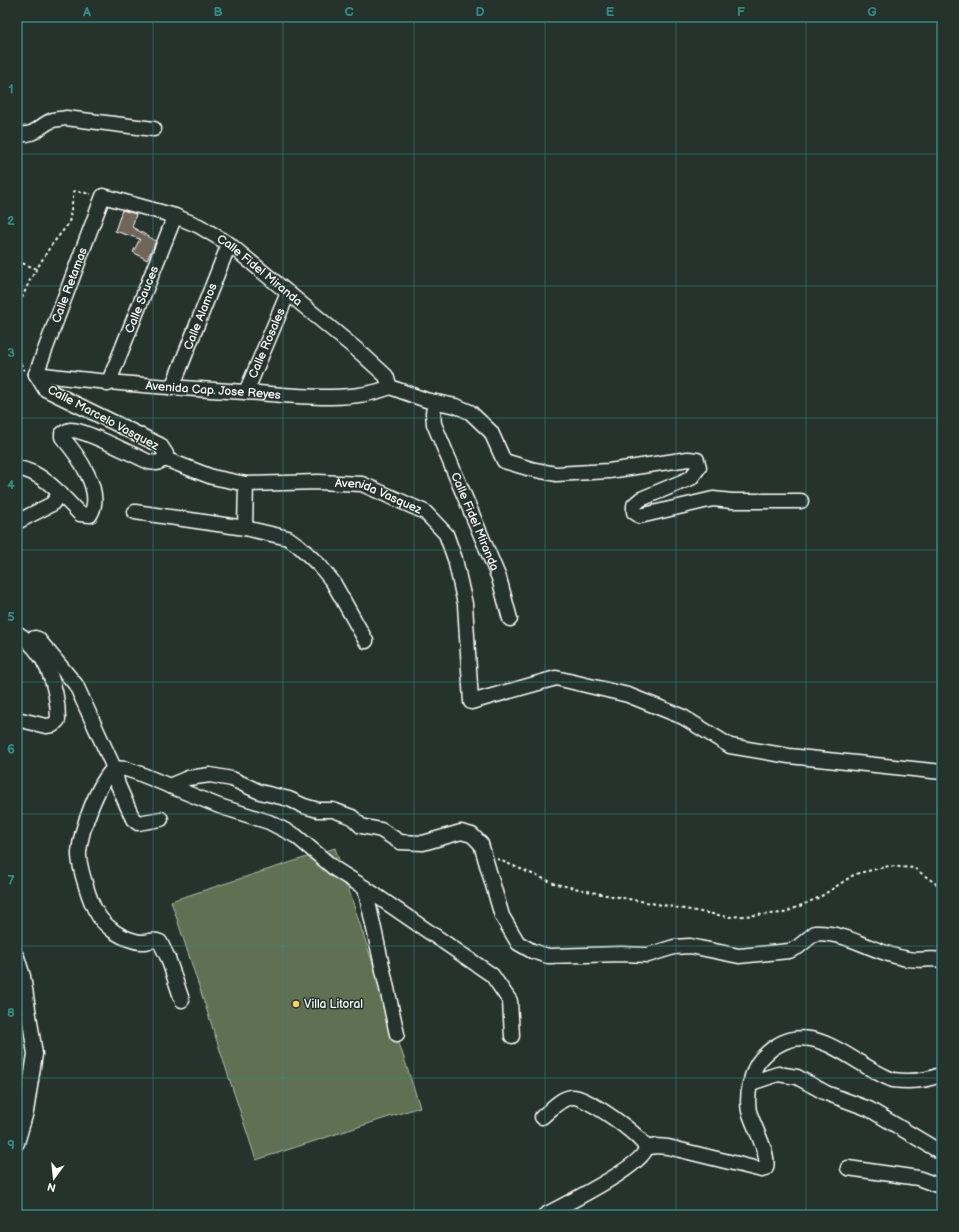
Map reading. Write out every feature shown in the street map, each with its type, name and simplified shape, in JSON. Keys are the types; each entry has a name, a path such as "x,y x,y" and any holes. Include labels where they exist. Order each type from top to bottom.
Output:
{"street":[{"path":"17,134 24,135 36,132 52,120 66,118 154,129"},
{"name":"Calle Fidel Miranda","path":"103,196 176,216 199,226 229,244 372,363 386,376 390,387"},
{"name":"Calle Retamas","path":"36,374 103,196"},
{"name":"Calle Sauces","path":"108,384 176,216"},
{"name":"Calle Alamos","path":"172,388 229,244"},
{"name":"Calle Rosales","path":"246,392 288,293"},
{"name":"Avenida Cap. Jose Reyes","path":"36,374 108,384 246,392 357,396 377,392 390,387"},
{"name":"Calle Marcelo Vasquez","path":"17,460 23,470 48,482 80,514 90,515 93,510 94,498 87,473 76,454 62,437 62,434 66,431 71,430 84,433 149,462 157,463 165,459 166,454 160,445 45,389 36,374"},
{"path":"390,387 426,400 470,412 491,432 504,461 531,469 556,474 609,471 688,459 697,460 699,467 691,478 641,499 634,505 634,512 640,516 713,499 732,501 801,501"},
{"name":"Calle Fidel Miranda","path":"435,402 433,413 434,424 499,578 510,619"},
{"name":"Avenida Vasquez","path":"165,459 212,477 246,484 318,482 362,484 425,512 446,534 455,559 465,604 471,702 556,678 628,695 683,717 730,746 789,756 942,772"},
{"path":"246,484 246,528"},
{"path":"17,522 52,504 60,493"},
{"path":"135,512 246,528 288,538 299,546 320,566 333,582 366,641"},
{"path":"17,633 29,640 45,662 54,685 58,705 58,720 54,726 46,726 17,719"},
{"path":"29,640 35,638 38,639 76,685 114,768 118,785 133,819 138,823 161,819"},
{"path":"182,1000 168,958 160,942 153,939 145,942 127,938 111,930 96,912 88,891 78,853 84,824 107,775 114,768 126,769 219,806 268,822 296,836 335,869 492,975 510,1000 512,1036"},
{"path":"169,786 188,778 210,775 232,779 260,792 289,799 304,806 318,810 332,810 352,817 361,826 381,830 400,842 423,843 460,832 472,835 481,844 502,916 518,943 532,951 548,956 621,954 648,955 674,947 690,946 739,956 789,951 798,947 815,932 827,932 850,938 908,959 942,960"},
{"path":"365,888 397,1034"},
{"path":"17,956 23,976 35,1054 30,1079 21,1109 17,1143"},
{"path":"646,1148 656,1146 668,1147 764,1170 767,1164 765,1155 749,1110 748,1099 758,1062 768,1051 785,1040 806,1038 817,1039 893,1080 906,1082 935,1077 942,1074"},
{"path":"751,1084 778,1074 797,1076 826,1093 869,1109 942,1153"},
{"path":"17,1090 26,1080 30,1079"},
{"path":"542,1118 563,1100 570,1097 581,1098 640,1139 646,1148 645,1154 635,1162 588,1192 545,1215"},
{"path":"848,1168 918,1178 942,1187"}],"path":[{"path":"17,309 50,247 69,223 74,191 103,196"},
{"path":"17,260 37,269"},
{"path":"17,316 18,357 23,369 36,374"},
{"path":"483,852 556,884 601,894 729,916 784,913 820,897 855,874 889,866 914,868 942,888"}],"green space":[{"name":"Villa Litoral","path":"335,848 420,1107 256,1160 171,901"}],"building":[{"path":"122,210 136,214 132,227 156,241 147,260 133,252 140,239 115,231"}],"place":[{"name":"Villa Litoral","path":"296,1004"}]}
